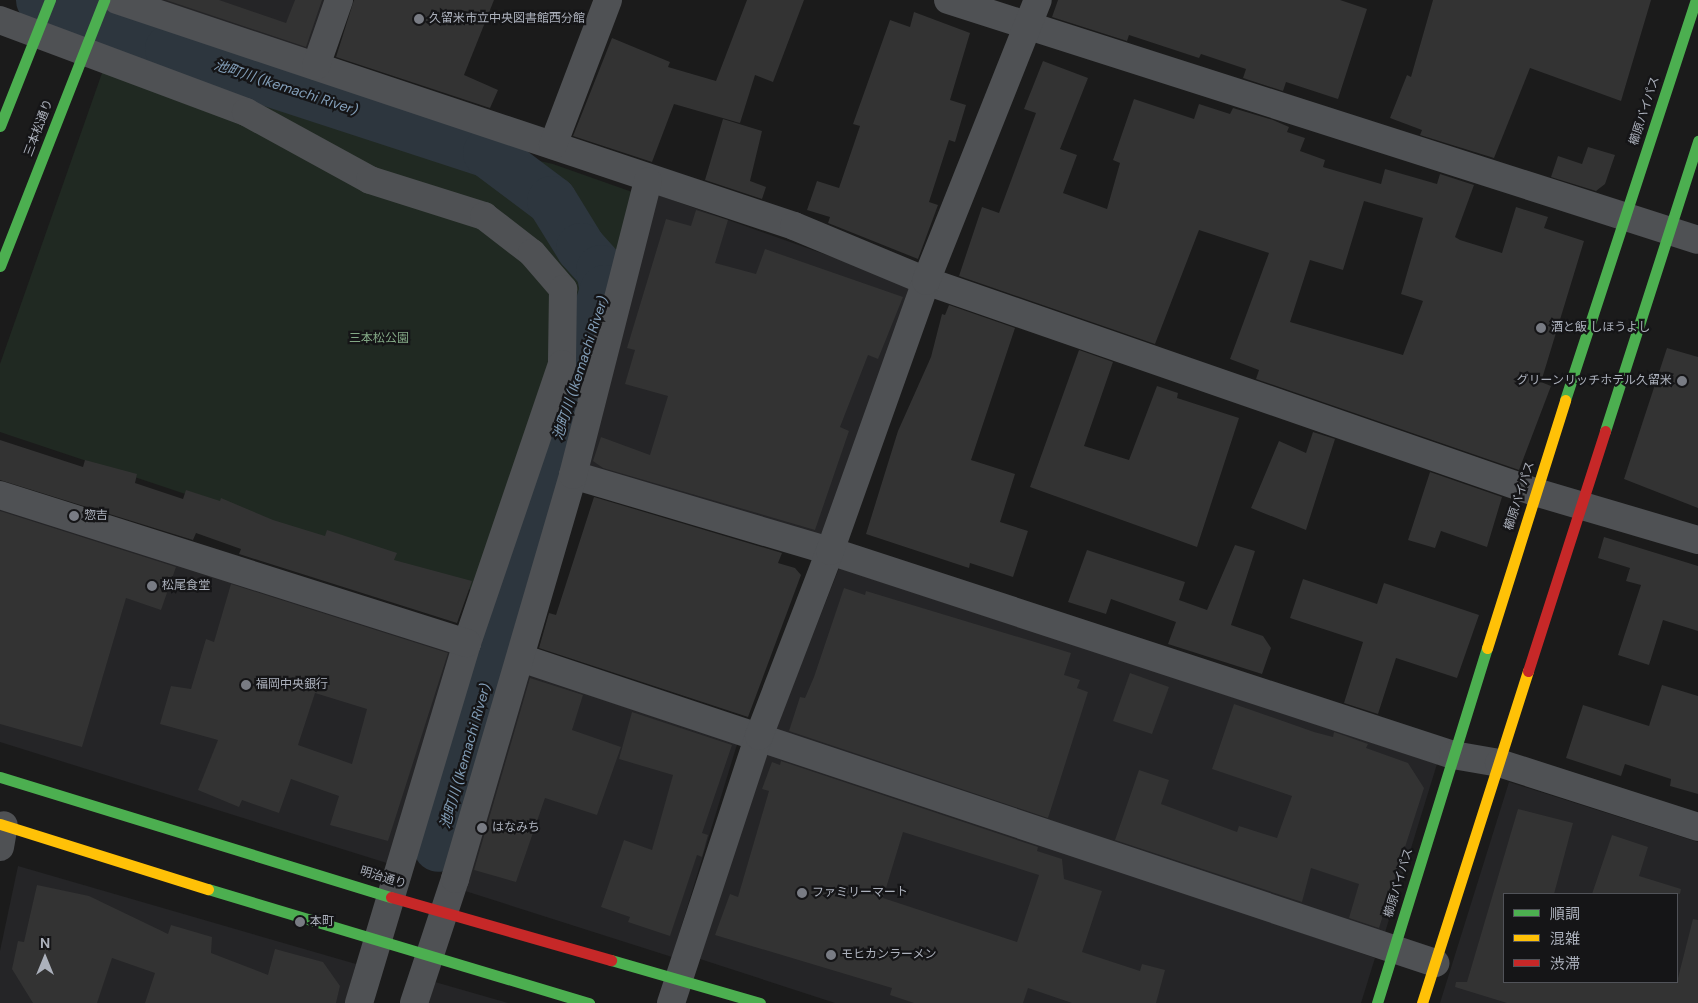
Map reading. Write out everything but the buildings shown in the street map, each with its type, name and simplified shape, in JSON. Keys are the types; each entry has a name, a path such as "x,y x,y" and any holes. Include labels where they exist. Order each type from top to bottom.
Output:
{"main road":[{"path":"0,126 50,0"},
{"name":"三本松通り","path":"0,266 104,0"},
{"name":"櫛原バイパス","path":"1377,1003 1392,949 1535,492 1696,0"},
{"path":"1422,1003 1671,232 1698,141"},
{"name":"明治通り","path":"0,776 392,895 674,991 760,1003"},
{"path":"1,832 378,940 429,958 589,1003"}],"street":[{"path":"117,0 553,145 648,181 794,226 926,281 1535,492 1583,504 1698,540"},
{"path":"316,66 339,0"},
{"path":"553,145 608,0"},
{"path":"948,0 1029,28 1625,214 1671,232 1698,240"},
{"path":"674,991 758,736 830,551 926,281 1029,28 1038,0"},
{"path":"0,20 37,32 246,112 370,180 484,216 532,253 563,289 562,364 467,643 359,1003"},
{"path":"414,1003 445,912 573,476 648,181"},
{"path":"573,476 830,551 1453,755 1499,763 1698,827"},
{"path":"0,495 467,643"},
{"path":"521,658 1435,964"}],"shaded area":[{"path":"148,0 329,0 311,58"},
{"path":"658,195 914,286 826,543 582,468"},
{"path":"0,504 456,647 390,864 0,742"},
{"path":"839,568 1437,764 1383,939 775,731"},
{"path":"529,668 739,738 672,957 462,890"},
{"path":"763,746 1375,958 1361,1003 835,1003 700,959"},
{"path":"1509,782 1698,842 1698,1003 1440,1003"},
{"path":"18,866 356,964 345,1003 0,1003 0,951"},
{"path":"435,982 508,1003 428,1003"}],"green space":[{"name":"三本松公園","path":"115,66 553,164 635,193 526,608 0,432 0,364 102,73"}],"waterway":[{"name":"池町川 (Ikemachi River)","path":"41,0 170,49 488,153 552,201 581,248 601,270 605,290 559,431 438,847"}],"traffic: fast":[{"path":"0,126 50,0"},
{"path":"0,266 104,0"},
{"path":"1565,400 1696,0"},
{"path":"1605,431 1698,141"},
{"path":"1377,1003 1487,648"},
{"path":"0,777 391,897"},
{"path":"208,889 589,1003"},
{"path":"611,960 760,1003"}],"traffic: slow":[{"path":"1487,648 1565,400"},
{"path":"1422,1003 1528,671"},
{"path":"0,824 208,889"}],"traffic: jam":[{"path":"1528,671 1605,431"},
{"path":"391,897 611,960"}],"place":[{"name":"久留米市立中央図書館西分館","path":"419,19"},
{"name":"酒と飯 しほうよし","path":"1541,328"},
{"name":"グリーンリッチホテル久留米","path":"1682,381"},
{"name":"惣吉","path":"74,516"},
{"name":"松尾食堂","path":"152,586"},
{"name":"福岡中央銀行","path":"246,685"},
{"name":"はなみち","path":"482,828"},
{"name":"ファミリーマート","path":"802,893"},
{"name":"本町","path":"300,922"},
{"name":"モヒカンラーメン","path":"831,955"}]}
